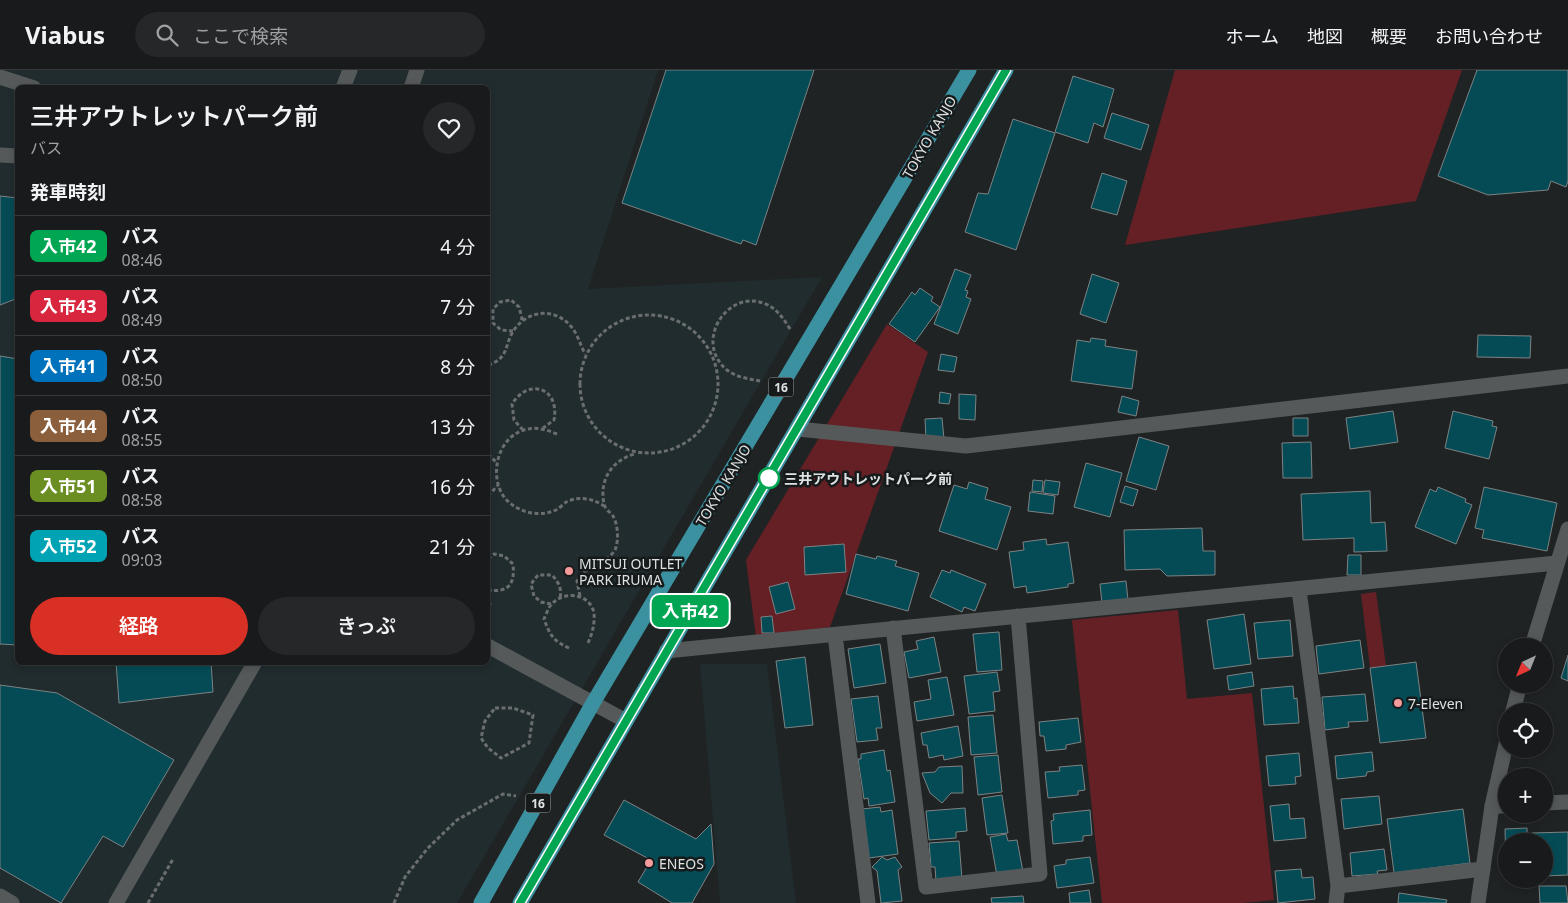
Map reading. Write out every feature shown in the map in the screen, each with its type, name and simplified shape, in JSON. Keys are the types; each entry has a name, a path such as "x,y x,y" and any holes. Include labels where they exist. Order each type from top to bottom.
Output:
{"highway":[{"name":"TOKYO KANJO","path":"481,903 593,703 968,70"},
{"name":"16","path":"520,903 1006,70"}],"street":[{"path":"344,85 350,70"},
{"path":"412,85 417,70"},
{"path":"0,77 25,85"},
{"path":"0,155 15,156"},
{"path":"798,429 966,446 1568,376"},
{"path":"1534,638 1568,529"},
{"path":"666,651 1299,590 1557,563"},
{"path":"1299,590 1338,886 1336,903"},
{"path":"893,628 926,888 1040,874 1018,616"},
{"path":"835,635 868,903"},
{"path":"490,647 626,721"},
{"path":"116,903 253,665"},
{"path":"1553,803 1568,802"},
{"path":"1478,903 1483,869 1498,810"},
{"path":"1338,886 1483,869"},
{"path":"0,896 12,903"}],"path":[{"path":"490,364 503,356 513,331 522,318 519,307 511,300 500,302 492,309 493,323 501,330 513,331"},
{"path":"765,382 740,377 728,370 714,355 698,336 680,321 659,314 636,315 614,322 597,338 585,354 578,385 586,413 599,433 615,446 635,453 657,454 683,443 701,430 710,416 718,396 718,368 714,355 712,340 720,316 741,302 762,302 778,312 793,334"},
{"path":"519,324 533,315 546,312 562,318 574,329 585,354"},
{"path":"523,430 514,420 512,404 518,394 531,388 544,390 553,400 556,410 554,420 542,428 523,430 511,438 496,462 498,485 505,498 519,510 532,514 551,512 568,501 596,500 614,518 618,536 614,550 601,562 582,571 576,581 580,596"},
{"path":"542,428 557,434"},
{"path":"604,506 603,486 608,472 621,458 635,453"},
{"path":"490,456 496,462"},
{"path":"490,494 498,485"},
{"path":"490,557 494,554 504,556 513,564 514,576 509,587 499,592 490,590"},
{"path":"551,604 541,602 534,596 531,584 538,575 552,575 558,582 561,591 560,599"},
{"path":"569,648 556,643 550,636 544,619 551,604 566,595 580,596 588,602 594,612 593,631 588,644"},
{"path":"494,708 513,708 533,715 529,744 517,752 501,758 488,748 481,738 485,721 494,708"},
{"path":"394,903 405,877 427,849 457,820 502,794 524,797"},
{"path":"148,903 173,859"}],"shaded area":[{"name":"MITSUI OUTLET PARK IRUMA","path":"0,70 658,70 588,289 822,277 457,903 0,903"},
{"path":"1175,70 1462,70 1416,201 1125,245"},
{"path":"887,324 928,352 830,627 756,637 746,560"},
{"path":"1376,592 1386,666 1370,668 1361,594"},
{"path":"1178,610 1187,699 1252,693 1274,900 1242,903 1102,903 1072,620"},
{"path":"700,664 767,664 796,903 720,903"}],"building":[{"path":"666,70 814,70 756,245 743,240 741,244 622,203"},
{"path":"1477,70 1568,70 1568,181 1566,187 1551,181 1548,190 1488,195 1438,176"},
{"path":"1073,76 1114,89 1103,127 1094,123 1088,143 1055,132"},
{"path":"1112,113 1149,125 1141,150 1104,138"},
{"path":"1013,119 1055,133 1016,250 965,232 978,193 988,194"},
{"path":"1102,173 1127,181 1117,215 1091,208"},
{"path":"0,196 15,198 15,299 0,305"},
{"path":"955,269 971,275 965,290 968,291 966,297 971,299 958,334 934,324"},
{"path":"1092,274 1119,283 1106,323 1080,314"},
{"path":"920,288 933,297 931,301 940,307 915,342 889,324 912,292 915,295"},
{"path":"1478,335 1531,336 1530,358 1477,357"},
{"path":"1091,338 1106,340 1105,346 1137,351 1132,389 1071,381 1077,340 1090,342"},
{"path":"941,354 957,357 954,372 938,370"},
{"path":"0,356 15,358 15,645 0,644"},
{"path":"940,392 951,394 949,404 939,403"},
{"path":"959,394 976,395 975,420 959,419"},
{"path":"1122,396 1139,401 1136,416 1118,412"},
{"path":"1393,411 1398,442 1350,449 1346,418"},
{"path":"1453,411 1493,421 1492,426 1497,427 1489,459 1445,448"},
{"path":"942,418 944,439 926,439 925,419"},
{"path":"1293,418 1308,418 1308,436 1293,436"},
{"path":"1139,437 1169,446 1156,490 1126,481"},
{"path":"1311,442 1312,478 1283,478 1282,443"},
{"path":"1086,463 1122,473 1110,517 1074,507"},
{"path":"1033,480 1043,481 1042,492 1032,491"},
{"path":"1045,480 1060,482 1058,495 1043,493"},
{"path":"969,482 988,488 985,499 1011,507 997,550 939,531 954,485 967,489"},
{"path":"1125,486 1138,490 1133,506 1120,502"},
{"path":"1438,487 1466,499 1465,502 1472,505 1456,544 1415,527 1430,489 1436,492"},
{"path":"1484,487 1557,503 1547,551 1482,538 1484,530 1475,528"},
{"path":"1370,491 1371,523 1385,522 1387,551 1354,552 1354,538 1303,540 1301,494"},
{"path":"1030,492 1055,496 1053,514 1028,511"},
{"path":"1202,528 1203,551 1215,551 1215,575 1167,576 1160,569 1125,570 1124,530"},
{"path":"1046,539 1047,545 1068,542 1074,583 1068,584 1068,587 1027,593 1026,586 1014,588 1009,552 1024,550 1023,542"},
{"path":"844,544 846,572 805,575 804,547"},
{"path":"856,554 876,559 877,556 897,561 895,566 919,573 908,611 846,594"},
{"path":"1348,555 1361,555 1361,575 1347,575"},
{"path":"942,570 950,573 951,570 986,584 975,611 964,607 962,612 930,597"},
{"path":"1126,581 1128,600 1102,603 1100,584"},
{"path":"788,582 795,609 776,614 769,587"},
{"path":"1244,614 1251,664 1214,669 1207,620"},
{"path":"772,616 774,633 762,633 761,617"},
{"path":"1290,620 1293,656 1258,659 1254,623"},
{"path":"999,632 1002,670 977,672 973,634"},
{"path":"934,637 941,672 909,678 904,652 918,649 916,641"},
{"path":"1360,640 1364,668 1319,674 1316,646"},
{"path":"880,644 886,683 854,688 848,649"},
{"path":"1568,655 1568,681 1561,678"},
{"path":"805,657 813,725 785,728 776,661"},
{"name":"7-Eleven","path":"1416,662 1426,738 1380,743 1370,668"},
{"path":"116,665 211,665 213,692 119,703"},
{"path":"997,672 1000,691 993,692 995,711 969,714 964,676"},
{"path":"1252,672 1254,686 1229,690 1227,676"},
{"path":"947,677 954,715 917,721 914,702 931,699 928,680"},
{"path":"0,685 57,693 174,760 123,847 103,836 61,903 0,868"},
{"path":"1293,686 1294,699 1297,698 1299,723 1264,725 1261,689"},
{"path":"1365,694 1368,721 1348,722 1349,727 1325,730 1322,697"},
{"path":"878,696 882,728 876,728 878,740 857,742 851,699"},
{"path":"993,715 997,753 971,755 968,717"},
{"path":"1078,718 1081,742 1066,745 1066,749 1046,751 1044,736 1040,736 1039,722"},
{"path":"958,726 963,756 944,760 943,755 929,758 927,745 923,745 921,733"},
{"path":"884,750 887,771 890,770 895,802 869,806 868,798 864,799 858,759 861,759 861,754"},
{"path":"1372,752 1374,771 1367,772 1366,776 1337,779 1335,756"},
{"path":"1299,753 1301,776 1295,777 1296,784 1269,786 1266,756"},
{"path":"998,755 1002,792 978,795 974,757"},
{"path":"1082,765 1085,790 1078,791 1078,795 1048,798 1045,772 1060,771 1059,767"},
{"path":"962,766 963,793 951,793 942,803 930,793 922,773 935,772 939,767"},
{"path":"1002,795 1008,833 987,835 982,798"},
{"path":"1379,796 1382,824 1344,829 1341,799"},
{"path":"624,800 696,839 711,824 714,864 692,903 672,903 638,882 651,860 604,835"},
{"path":"1289,804 1290,819 1304,818 1306,838 1274,841 1270,806"},
{"path":"880,807 881,812 892,810 898,854 869,858 862,809"},
{"path":"965,808 967,831 956,832 956,838 929,840 926,811"},
{"path":"1463,809 1470,863 1394,873 1387,819"},
{"path":"1090,810 1092,835 1083,836 1083,841 1053,844 1051,821 1054,820 1053,814"},
{"path":"1527,828 1527,833 1505,833 1505,829"},
{"path":"1568,832 1568,875 1553,876 1553,833 1532,833"},
{"path":"1006,834 1008,841 1017,840 1023,872 997,876 990,837"},
{"path":"959,841 962,879 936,881 935,867 931,867 929,843"},
{"path":"1384,849 1387,870 1377,871 1378,874 1352,876 1350,853"},
{"path":"882,857 887,860 895,857 902,867 898,870 902,901 881,903 877,871 872,867"},
{"path":"1090,857 1094,883 1057,888 1054,866 1066,864 1066,860"},
{"path":"1301,869 1302,878 1313,877 1315,899 1278,903 1275,871"},
{"path":"1566,886 1568,903 1540,903 1539,888"},
{"path":"1089,890 1091,903 1070,903 1069,893"},
{"path":"1399,893 1447,900 1446,903 1398,903"},
{"path":"1023,896 1024,903 992,903 991,898"}],"bus line":[{"name":"入市42","path":"520,903 1006,70"}],"place":[{"name":"三井アウトレットパーク前","path":"769,478"},
{"name":"MITSUI OUTLET PARK IRUMA","path":"569,571"},
{"name":"7-Eleven","path":"1398,703"},
{"name":"ENEOS","path":"649,863"}]}
